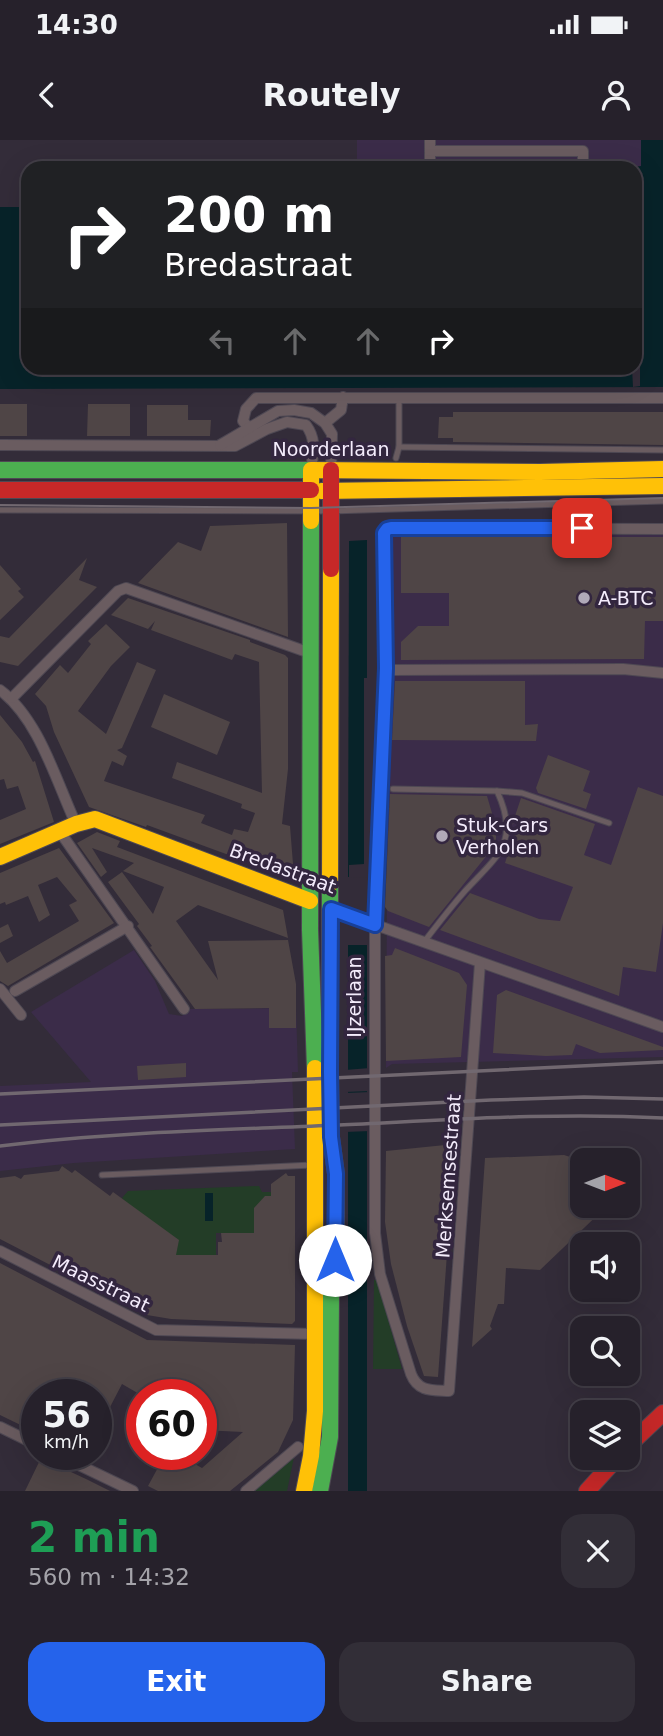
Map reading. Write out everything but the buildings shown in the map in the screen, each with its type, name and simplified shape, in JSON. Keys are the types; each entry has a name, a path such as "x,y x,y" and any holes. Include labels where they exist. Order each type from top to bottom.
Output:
{"main road":[{"name":"Noorderlaan","path":"0,470 540,472 663,468"},
{"path":"304,1491 321,1436 315,1334 315,1026 311,986 304,651 311,470"},
{"path":"320,1491 321,1436 336,1248 336,1174 331,1137 330,1072 331,470"},
{"path":"0,490 331,491 663,486"},
{"name":"Bredastraat","path":"76,824 95,819 331,909"},
{"path":"0,857 76,824"},
{"path":"640,1434 663,1412"},
{"path":"587,1491 606,1470"}],"street":[{"path":"430,145 583,151 583,161"},
{"path":"326,423 341,410 343,397"},
{"path":"252,433 243,421 246,409 256,398 663,398"},
{"path":"252,433 263,419 278,411 311,412 326,423 332,434 331,470"},
{"path":"0,445 220,445 287,422 306,425 313,434 311,470"},
{"name":"IJzerlaan","path":"449,1391 428,1390 418,1386 414,1380 380,1273 375,1233 375,925 386,668 384,533 387,529 663,528"},
{"path":"12,698 118,591 127,589 304,651"},
{"path":"386,668 623,669 663,673"},
{"path":"0,690 12,698 33,727 76,824"},
{"path":"60,832 184,1009"},
{"name":"Bredastraat","path":"331,909 663,1027"},
{"path":"15,991 128,926"},
{"name":"Merksemsestraat","path":"449,1391 480,963"},
{"path":"0,989 20,1015"},
{"name":"Maasstraat","path":"0,1251 156,1330 315,1334"},
{"path":"0,1427 21,1437"},
{"path":"246,1491 298,1447"},
{"path":"87,1470 125,1490"}],"lane":[{"path":"396,458 399,447 399,398"},
{"path":"399,447 663,450"},
{"path":"0,510 331,511 663,501"},
{"path":"393,789 522,793 609,823"},
{"path":"424,942 464,892 500,854 507,831 497,791"},
{"path":"102,1175 315,1165"}],"shaded area":[{"path":"357,140 641,140 641,161 357,161"},
{"path":"641,140 663,140 663,387 0,389 0,207 21,207 21,375 642,375"},
{"path":"389,533 663,535 663,1057 392,1064 386,1068"},
{"path":"367,540 367,876 348,877 349,541"},
{"path":"348,945 367,945 367,1491 348,1491"},
{"path":"134,950 155,981 169,1014 182,1016 190,1009 296,1008 298,1072 292,1072 295,1149 74,1163 0,1171 0,1086 91,1082 31,1012"},
{"path":"205,1193 213,1193 213,1221 205,1221"}],"green space":[{"path":"259,1186 262,1192 272,1192 273,1196 267,1196 257,1233 216,1233 216,1255 176,1255 122,1198 128,1191"},
{"path":"374,1280 377,1280 402,1369 373,1369"},
{"path":"294,1457 287,1491 254,1491"}],"pier":[{"path":"632,375 640,375 640,386 633,387"},
{"path":"364,678 368,678 371,838 368,838 368,864 371,864 371,877 349,878 349,865 364,864"},
{"path":"370,1068 370,1091 345,1092 345,1070"},
{"path":"370,1092 370,1131 345,1132 345,1093"}],"tram line":[{"path":"0,505 311,508 663,498"}],"railway":[{"path":"0,1094 663,1062"},
{"path":"0,1125 491,1100 584,1097 663,1099"},
{"path":"0,1146 127,1135 461,1119 542,1116 663,1118"}],"traffic: fast":[{"path":"0,470 311,470"},
{"path":"311,521 310,930 315,1068"},
{"path":"320,1491 330,1437 331,1293 336,1260 336,1174 331,1137 330,884"}],"traffic: slow":[{"path":"311,521 311,470 540,472 663,469"},
{"path":"321,491 663,486"},
{"path":"330,884 331,569"},
{"path":"0,857 76,824 95,819 310,901"},
{"path":"304,1491 311,1456 315,1411 315,1068"}],"traffic: jam":[{"path":"331,470 331,569"},
{"path":"0,490 311,490"},
{"path":"640,1435 663,1413"},
{"path":"587,1491 606,1470"}],"place":[{"name":"A-BTC","path":"584,598"},
{"name":"Stuk-Cars Verholen","path":"442,836"}],"route":[{"path":"335,1260 336,1174 331,1137 330,1072 331,909 375,925 386,668 384,533 391,528 582,528"}]}
